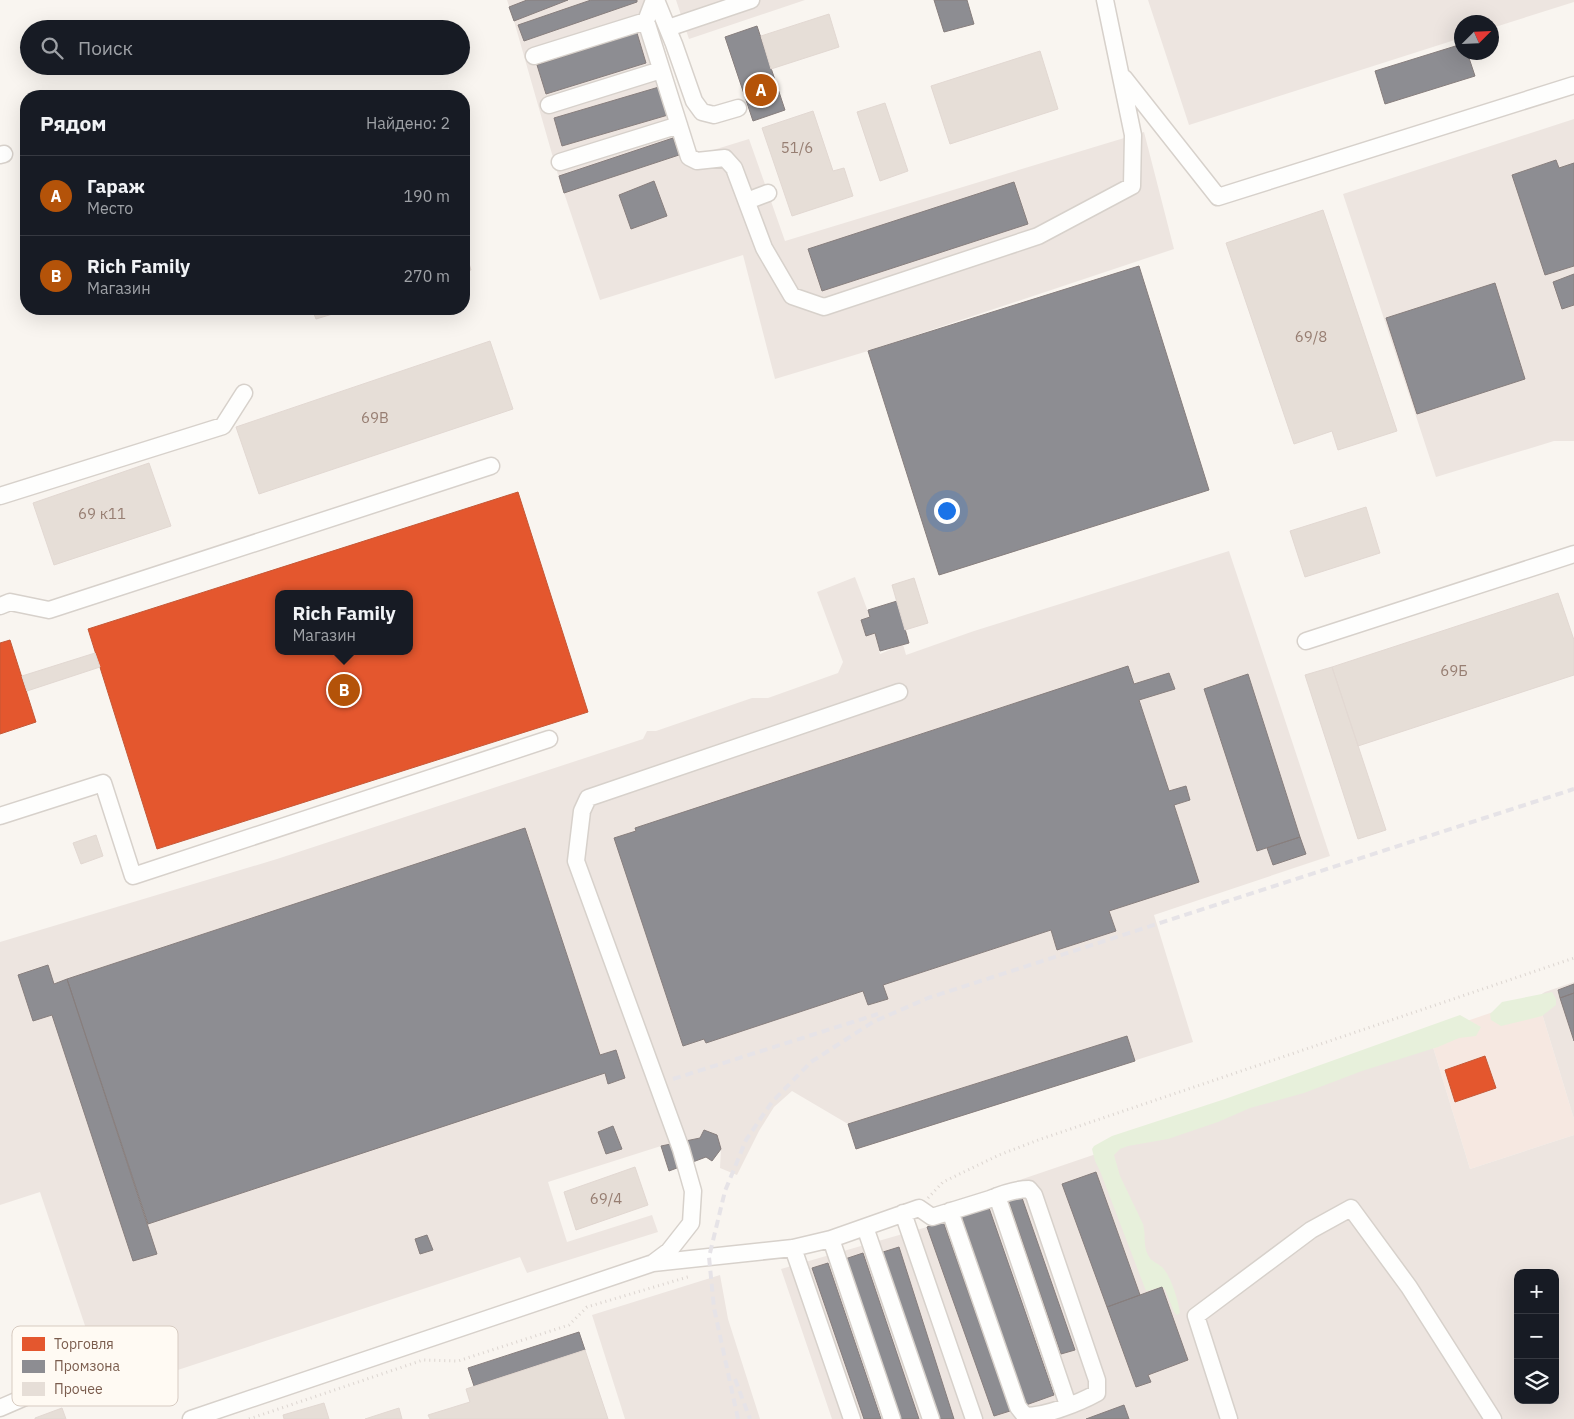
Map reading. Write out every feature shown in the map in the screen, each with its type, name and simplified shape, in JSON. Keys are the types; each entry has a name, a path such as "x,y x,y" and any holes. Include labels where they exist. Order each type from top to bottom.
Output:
{"lane":[{"path":"655,0 646,21 689,157 697,161 725,158 734,168 764,248 792,296 824,307 1038,236 1132,186 1133,135 1105,0"},
{"path":"655,0 668,28 694,101 702,112 714,115 738,108"},
{"path":"668,28 751,0"},
{"path":"534,56 646,21"},
{"path":"549,106 662,70"},
{"path":"1122,76 1218,198 1574,85"},
{"path":"560,162 679,125"},
{"path":"747,201 768,193"},
{"path":"0,496 223,426 244,393"},
{"path":"0,606 10,602 49,610 491,466"},
{"path":"1306,641 1574,554"},
{"path":"653,1263 669,1251 691,1223 693,1191 681,1150 576,861 582,811 588,798 899,692"},
{"path":"0,816 102,783 133,876 549,739"},
{"path":"191,1419 653,1263 793,1248 831,1239 919,1208 932,1217 950,1211 997,1196 1020,1189 1028,1189 1034,1195 1097,1380 1097,1392 1087,1399 1036,1416 1025,1416 1018,1407 950,1211"},
{"path":"997,1196 1068,1405"},
{"path":"1229,1419 1196,1316 1311,1230 1350,1208 1409,1287 1493,1419"},
{"path":"904,1213 974,1419"},
{"path":"865,1226 930,1419"},
{"path":"831,1239 892,1419"},
{"path":"793,1248 852,1419"},
{"path":"0,1408 12,1403"}],"path":[{"path":"919,1208 943,1182 999,1155 1041,1139 1574,958"},
{"path":"249,1419 423,1360 458,1361 569,1325 587,1307 691,1276"}],"shaded area":[{"path":"507,0 647,0 664,47 697,155 749,139 785,241 1144,132 1174,249 868,351 775,379 743,255 600,300 558,175"},
{"path":"676,0 805,0 689,39"},
{"path":"1148,0 1574,0 1574,2 1499,26 1499,15 1454,15 1454,40 1189,125"},
{"path":"1574,119 1574,441 1554,441 1436,477 1343,194"},
{"path":"1229,551 1330,856 1154,915 1193,1042 856,1149 848,1124 792,1091 774,1107 759,1131 737,1175 720,1168 721,1149 700,1138 661,1146 548,1182 567,1242 652,1215 658,1232 527,1273 520,1257 178,1370 178,1326 85,1326 40,1192 0,1205 0,942 277,859 643,739 647,731 656,731 752,698 768,698 838,673 843,662 817,592 855,577 870,617 861,620 866,636 875,633 880,654 903,644 906,655 974,631","holes":["1128,667 1134,684 1169,673 1175,688 1139,700 1169,791 1186,786 1190,800 1174,805 1199,881 1109,911 1116,930 1057,949 1051,930 883,985 888,999 868,1005 863,991 706,1043 704,1039 683,1046 615,838 636,831 636,828","1248,675 1300,837 1257,851 1204,689"]},
{"path":"1574,982 1574,1119 1537,997 1545,992"},
{"path":"1537,997 1574,1119 1574,1135 1470,1169 1429,1034"},
{"path":"1429,1034 1470,1169 1574,1135 1574,1419 832,1419 781,1269 927,1227 937,1208 1096,1154"},
{"path":"720,1275 728,1319 760,1419 625,1419 592,1315"}],"green space":[{"path":"1552,992 1556,999 1556,1005 1542,1016 1501,1026 1491,1020 1490,1014 1502,1002"},
{"path":"1460,1015 1481,1027 1476,1036 1459,1038 1304,1093 1250,1108 1218,1122 1168,1139 1120,1149 1114,1155 1120,1176 1143,1224 1146,1251 1151,1259 1163,1268 1169,1278 1180,1313 1177,1315 1174,1312 1165,1289 1162,1287 1146,1291 1095,1161 1092,1149 1094,1146 1112,1136 1225,1099"}],"building: Торговля":[{"path":"518,492 588,712 157,849 88,629"},
{"path":"10,640 36,722 0,734 0,643"},
{"path":"1485,1056 1496,1088 1455,1102 1445,1070"}],"building: Промзона":[{"path":"527,0 568,0 514,21 509,7"},
{"path":"591,0 637,0 637,2 524,41 518,25"},
{"path":"934,0 967,0 974,24 944,32"},
{"path":"757,26 785,110 753,121 725,37"},
{"path":"637,33 646,63 546,94 537,65"},
{"path":"1454,46 1454,60 1470,60 1475,76 1385,104 1375,71"},
{"path":"659,87 668,115 562,146 554,118"},
{"path":"673,138 679,155 564,193 559,176"},
{"path":"1556,160 1559,168 1574,163 1574,266 1545,275 1512,175"},
{"path":"654,181 667,216 631,229 619,195"},
{"path":"1014,182 1028,224 822,291 808,249"},
{"path":"1139,266 1209,490 939,575 868,351"},
{"path":"1574,274 1574,305 1562,309 1553,282"},
{"path":"1495,283 1525,379 1417,414 1386,318"},
{"path":"897,601 909,643 880,651 875,633 866,636 861,620 870,617 868,610"},
{"path":"1128,666 1134,684 1169,673 1175,689 1139,700 1169,791 1186,786 1190,800 1174,805 1199,882 1109,911 1116,931 1057,950 1051,930 883,985 888,999 868,1005 863,991 706,1043 704,1039 683,1046 614,838 636,831 635,828"},
{"path":"1248,674 1300,837 1257,851 1204,689"},
{"path":"525,828 600,1055 616,1050 625,1078 608,1084 605,1073 148,1224 67,979"},
{"path":"1300,837 1306,854 1273,865 1267,848"},
{"path":"48,965 54,984 67,979 157,1254 133,1261 52,1015 33,1021 18,975"},
{"path":"1574,984 1574,993 1560,998 1558,990"},
{"path":"1574,993 1574,1041 1560,998"},
{"path":"1127,1036 1135,1061 856,1149 848,1124"},
{"path":"613,1126 622,1149 606,1154 598,1132"},
{"path":"704,1130 717,1135 721,1149 712,1161 706,1157 669,1171 661,1146 700,1138"},
{"path":"1096,1172 1140,1295 1107,1307 1062,1184"},
{"path":"1021,1195 1075,1350 1061,1354 1008,1199"},
{"path":"988,1205 1054,1395 1026,1405 961,1215"},
{"path":"943,1221 1010,1411 994,1416 927,1227"},
{"path":"427,1235 433,1250 420,1254 415,1239"},
{"path":"899,1247 954,1419 937,1419 902,1314 883,1252"},
{"path":"863,1253 919,1419 899,1419 845,1259"},
{"path":"828,1263 881,1419 864,1419 812,1268"},
{"path":"1162,1287 1188,1360 1148,1375 1151,1382 1136,1387 1107,1307"},
{"path":"579,1332 585,1350 474,1386 468,1368"},
{"path":"1124,1405 1129,1419 1086,1419"}],"building: Прочее":[{"path":"829,14 839,47 771,69 761,36"},
{"path":"1040,51 1058,109 950,144 931,86"},
{"path":"885,103 908,171 880,181 857,112"},
{"path":"813,111 833,171 844,168 853,196 792,216 762,128"},
{"path":"1323,210 1397,431 1338,450 1332,431 1294,444 1226,243"},
{"path":"314,315 329,315 316,319"},
{"path":"490,341 513,409 259,494 236,427"},
{"path":"149,463 171,526 54,565 33,503"},
{"path":"1366,507 1380,553 1305,577 1290,531"},
{"path":"914,578 928,623 905,630 892,585"},
{"path":"1558,593 1574,640 1574,675 1358,746 1332,667"},
{"path":"95,653 100,667 27,691 22,676"},
{"path":"1332,667 1386,830 1358,839 1305,675"},
{"path":"96,835 103,856 81,864 73,843"},
{"path":"635,1167 648,1205 576,1230 564,1192"},
{"path":"585,1350 608,1419 430,1419 428,1415 470,1402 466,1389"},
{"path":"324,1403 329,1419 284,1419 283,1415"},
{"path":"62,1408 66,1419 35,1419 35,1418"},
{"path":"399,1408 402,1419 365,1419"}],"railway":[{"path":"738,1419 714,1308 709,1257 725,1191 746,1140 772,1102 811,1062 873,1022 928,998 1574,789"},
{"path":"673,1079 878,1014"},
{"path":"735,1379 750,1419"}],"place":[{"name":"Гараж","path":"761,90"},
{"name":"Rich Family","path":"344,690"}]}
